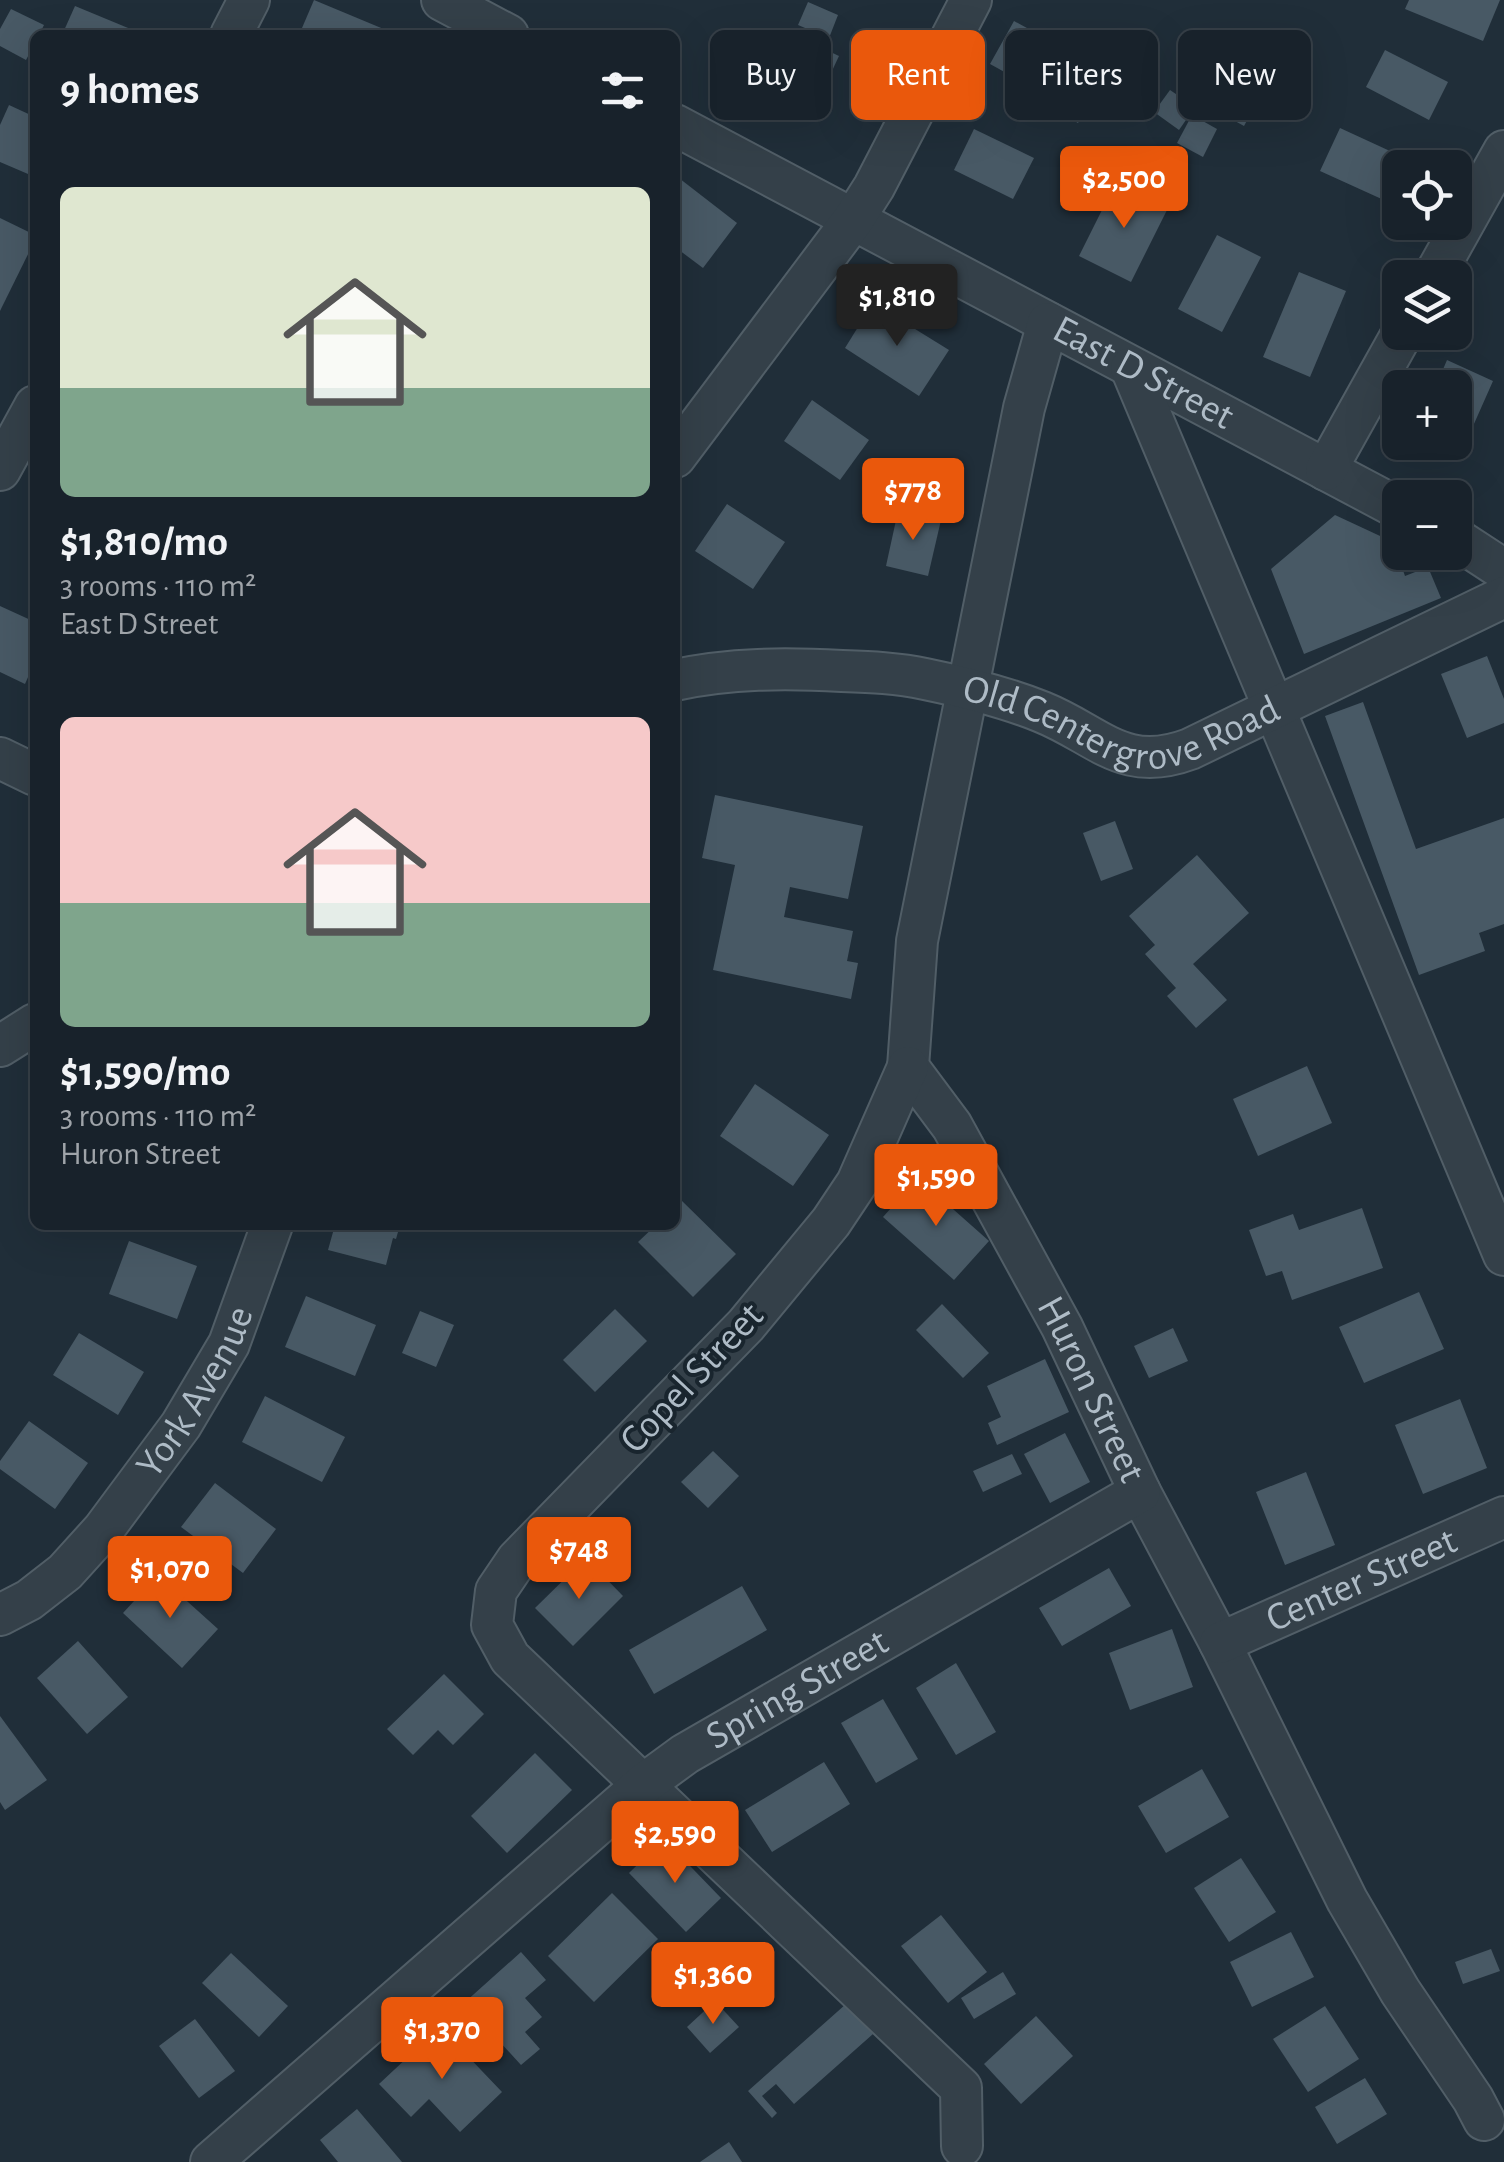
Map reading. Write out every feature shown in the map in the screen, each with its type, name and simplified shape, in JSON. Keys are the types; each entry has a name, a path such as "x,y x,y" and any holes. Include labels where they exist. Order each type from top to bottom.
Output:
{"street":[{"path":"234,30 249,0"},
{"path":"442,0 499,30"},
{"path":"680,451 854,220 971,0"},
{"name":"East D Street","path":"680,128 1382,500"},
{"path":"1443,260 1504,150"},
{"path":"908,1067 917,941 1024,408 1048,323"},
{"path":"1326,470 1392,350"},
{"path":"1132,368 1274,709 1504,597"},
{"path":"0,470 30,415"},
{"path":"1472,549 1504,570"},
{"name":"Old Centergrove Road","path":"680,679 752,669 889,674 968,688 1043,712 1101,744 1136,757 1176,755 1274,709 1504,1255"},
{"path":"0,758 30,773"},
{"path":"0,1046 30,1027"},
{"name":"Huron Street","path":"908,1067 952,1126 1062,1327 1140,1492 1220,1642 1347,1900 1400,1992 1484,2120"},
{"name":"Copel Street","path":"908,1067 857,1183 831,1222 746,1325 518,1560 496,1591 492,1625 510,1658 961,2088 962,2146"},
{"name":"York Avenue","path":"0,1615 29,1600 65,1572 103,1530 182,1425 229,1344 270,1230"},
{"name":"Spring Street","path":"211,2162 644,1784 685,1754 1140,1492"},
{"name":"Center Street","path":"1220,1642 1504,1517"}],"building":[{"path":"314,0 386,30 301,30"},
{"path":"1409,0 1500,0 1483,41 1405,9"},
{"path":"808,2 838,15 831,33 798,25"},
{"path":"75,6 133,30 64,30"},
{"path":"11,9 44,25 42,30 30,30 26,60 0,46 0,29"},
{"path":"1014,21 1030,30 1009,30"},
{"path":"1005,37 1005,72 990,64"},
{"path":"1385,50 1448,82 1429,120 1366,87"},
{"path":"831,52 839,56 831,73"},
{"path":"1170,90 1178,95 1178,120 1186,120 1179,130 1158,115 1158,106"},
{"path":"9,105 30,115 30,175 0,162 0,125"},
{"path":"1189,120 1201,120 1217,129 1203,157 1177,143"},
{"path":"1340,128 1388,150 1382,150 1382,199 1320,171"},
{"path":"974,129 1034,158 1013,199 954,170"},
{"path":"680,179 737,223 703,268 680,251"},
{"path":"1117,180 1169,206 1131,282 1079,256"},
{"path":"0,218 30,233 30,250 0,311"},
{"path":"1217,235 1261,257 1222,332 1178,309"},
{"path":"1299,272 1346,291 1310,377 1263,357"},
{"path":"873,303 949,350 919,396 845,348"},
{"path":"1447,360 1469,370 1443,370"},
{"path":"1472,371 1493,381 1472,428"},
{"path":"812,400 869,440 840,480 784,441"},
{"path":"727,504 785,542 753,589 695,551"},
{"path":"898,511 941,520 928,576 886,566"},
{"path":"1335,515 1382,537 1382,570 1403,570 1405,576 1429,570 1441,598 1304,654 1271,569"},
{"path":"0,606 30,620 30,672 25,684 0,672"},
{"path":"1487,656 1504,699 1504,723 1467,738 1441,674"},
{"path":"1363,702 1416,849 1504,818 1504,924 1479,933 1485,951 1419,975 1325,716"},
{"path":"715,795 863,826 848,899 790,887 784,917 853,931 847,961 858,963 851,999 713,970 735,865 702,858"},
{"path":"1115,821 1133,869 1101,881 1083,833"},
{"path":"1197,855 1249,913 1193,964 1227,1000 1196,1028 1167,996 1176,988 1145,954 1155,945 1129,916"},
{"path":"1307,1066 1332,1123 1258,1156 1233,1099"},
{"path":"755,1084 829,1135 793,1186 720,1136"},
{"path":"918,1178 989,1241 954,1280 883,1217"},
{"path":"680,1201 736,1254 693,1297 638,1242 651,1230 680,1230"},
{"path":"1362,1208 1383,1268 1292,1300 1282,1271 1266,1276 1249,1230 1293,1214 1299,1230"},
{"path":"334,1230 399,1230 386,1265 328,1250"},
{"path":"129,1241 197,1266 177,1319 109,1294"},
{"path":"1419,1292 1444,1349 1364,1383 1339,1327"},
{"path":"306,1296 376,1325 355,1376 285,1347"},
{"path":"942,1304 989,1353 963,1378 916,1330"},
{"path":"615,1309 647,1341 595,1392 563,1360"},
{"path":"420,1311 454,1325 436,1367 402,1353"},
{"path":"1173,1328 1188,1361 1149,1378 1134,1346"},
{"path":"79,1333 144,1372 118,1415 53,1375"},
{"path":"1045,1359 1069,1412 997,1445 988,1423 1001,1417 987,1386"},
{"path":"265,1396 345,1437 322,1482 242,1442"},
{"path":"1460,1399 1487,1468 1423,1494 1395,1425"},
{"path":"29,1421 88,1463 55,1509 0,1469 0,1461"},
{"path":"1065,1433 1090,1482 1050,1503 1024,1454"},
{"path":"713,1451 739,1476 708,1508 681,1482"},
{"path":"1012,1454 1022,1474 983,1492 973,1471"},
{"path":"1306,1472 1335,1545 1285,1565 1256,1492"},
{"path":"215,1483 276,1529 243,1573 181,1527"},
{"path":"586,1558 623,1596 573,1646 535,1608"},
{"path":"1109,1568 1131,1606 1062,1646 1039,1608"},
{"path":"158,1575 218,1629 182,1668 123,1613"},
{"path":"742,1586 767,1630 654,1694 629,1650"},
{"path":"1172,1629 1193,1687 1130,1710 1109,1653"},
{"path":"78,1641 128,1697 87,1734 37,1678"},
{"path":"956,1663 996,1732 956,1755 916,1688"},
{"path":"444,1674 484,1714 453,1745 438,1730 413,1755 387,1729"},
{"path":"883,1699 918,1759 876,1783 841,1723"},
{"path":"0,1716 47,1780 5,1810 0,1802"},
{"path":"535,1753 572,1790 507,1853 471,1816"},
{"path":"824,1762 850,1804 772,1852 745,1810"},
{"path":"1202,1769 1229,1817 1166,1853 1138,1806"},
{"path":"664,1839 721,1898 686,1932 629,1873"},
{"path":"1241,1858 1276,1912 1229,1942 1194,1888"},
{"path":"612,1893 658,1939 594,2002 548,1956"},
{"path":"941,1915 987,1972 948,2003 901,1946"},
{"path":"1291,1932 1314,1977 1252,2007 1230,1962"},
{"path":"1491,1949 1500,1971 1463,1984 1455,1962"},
{"path":"521,1952 546,1980 525,1998 542,2017 525,2032 540,2049 521,2065 464,2003"},
{"path":"231,1953 288,2006 259,2037 202,1983"},
{"path":"1003,1972 1016,1994 974,2019 961,1998"},
{"path":"715,2001 739,2027 710,2053 687,2027"},
{"path":"846,2004 873,2034 794,2104 776,2084 762,2096 777,2113 772,2118 748,2091"},
{"path":"1325,2006 1359,2059 1308,2092 1273,2039"},
{"path":"1036,2016 1073,2056 1021,2104 984,2064"},
{"path":"195,2019 235,2071 199,2098 159,2046"},
{"path":"440,2027 502,2092 460,2132 429,2099 411,2117 379,2084"},
{"path":"1365,2078 1387,2114 1337,2144 1315,2107"},
{"path":"357,2109 402,2162 338,2162 320,2140"},
{"path":"729,2142 742,2162 700,2162"}]}
